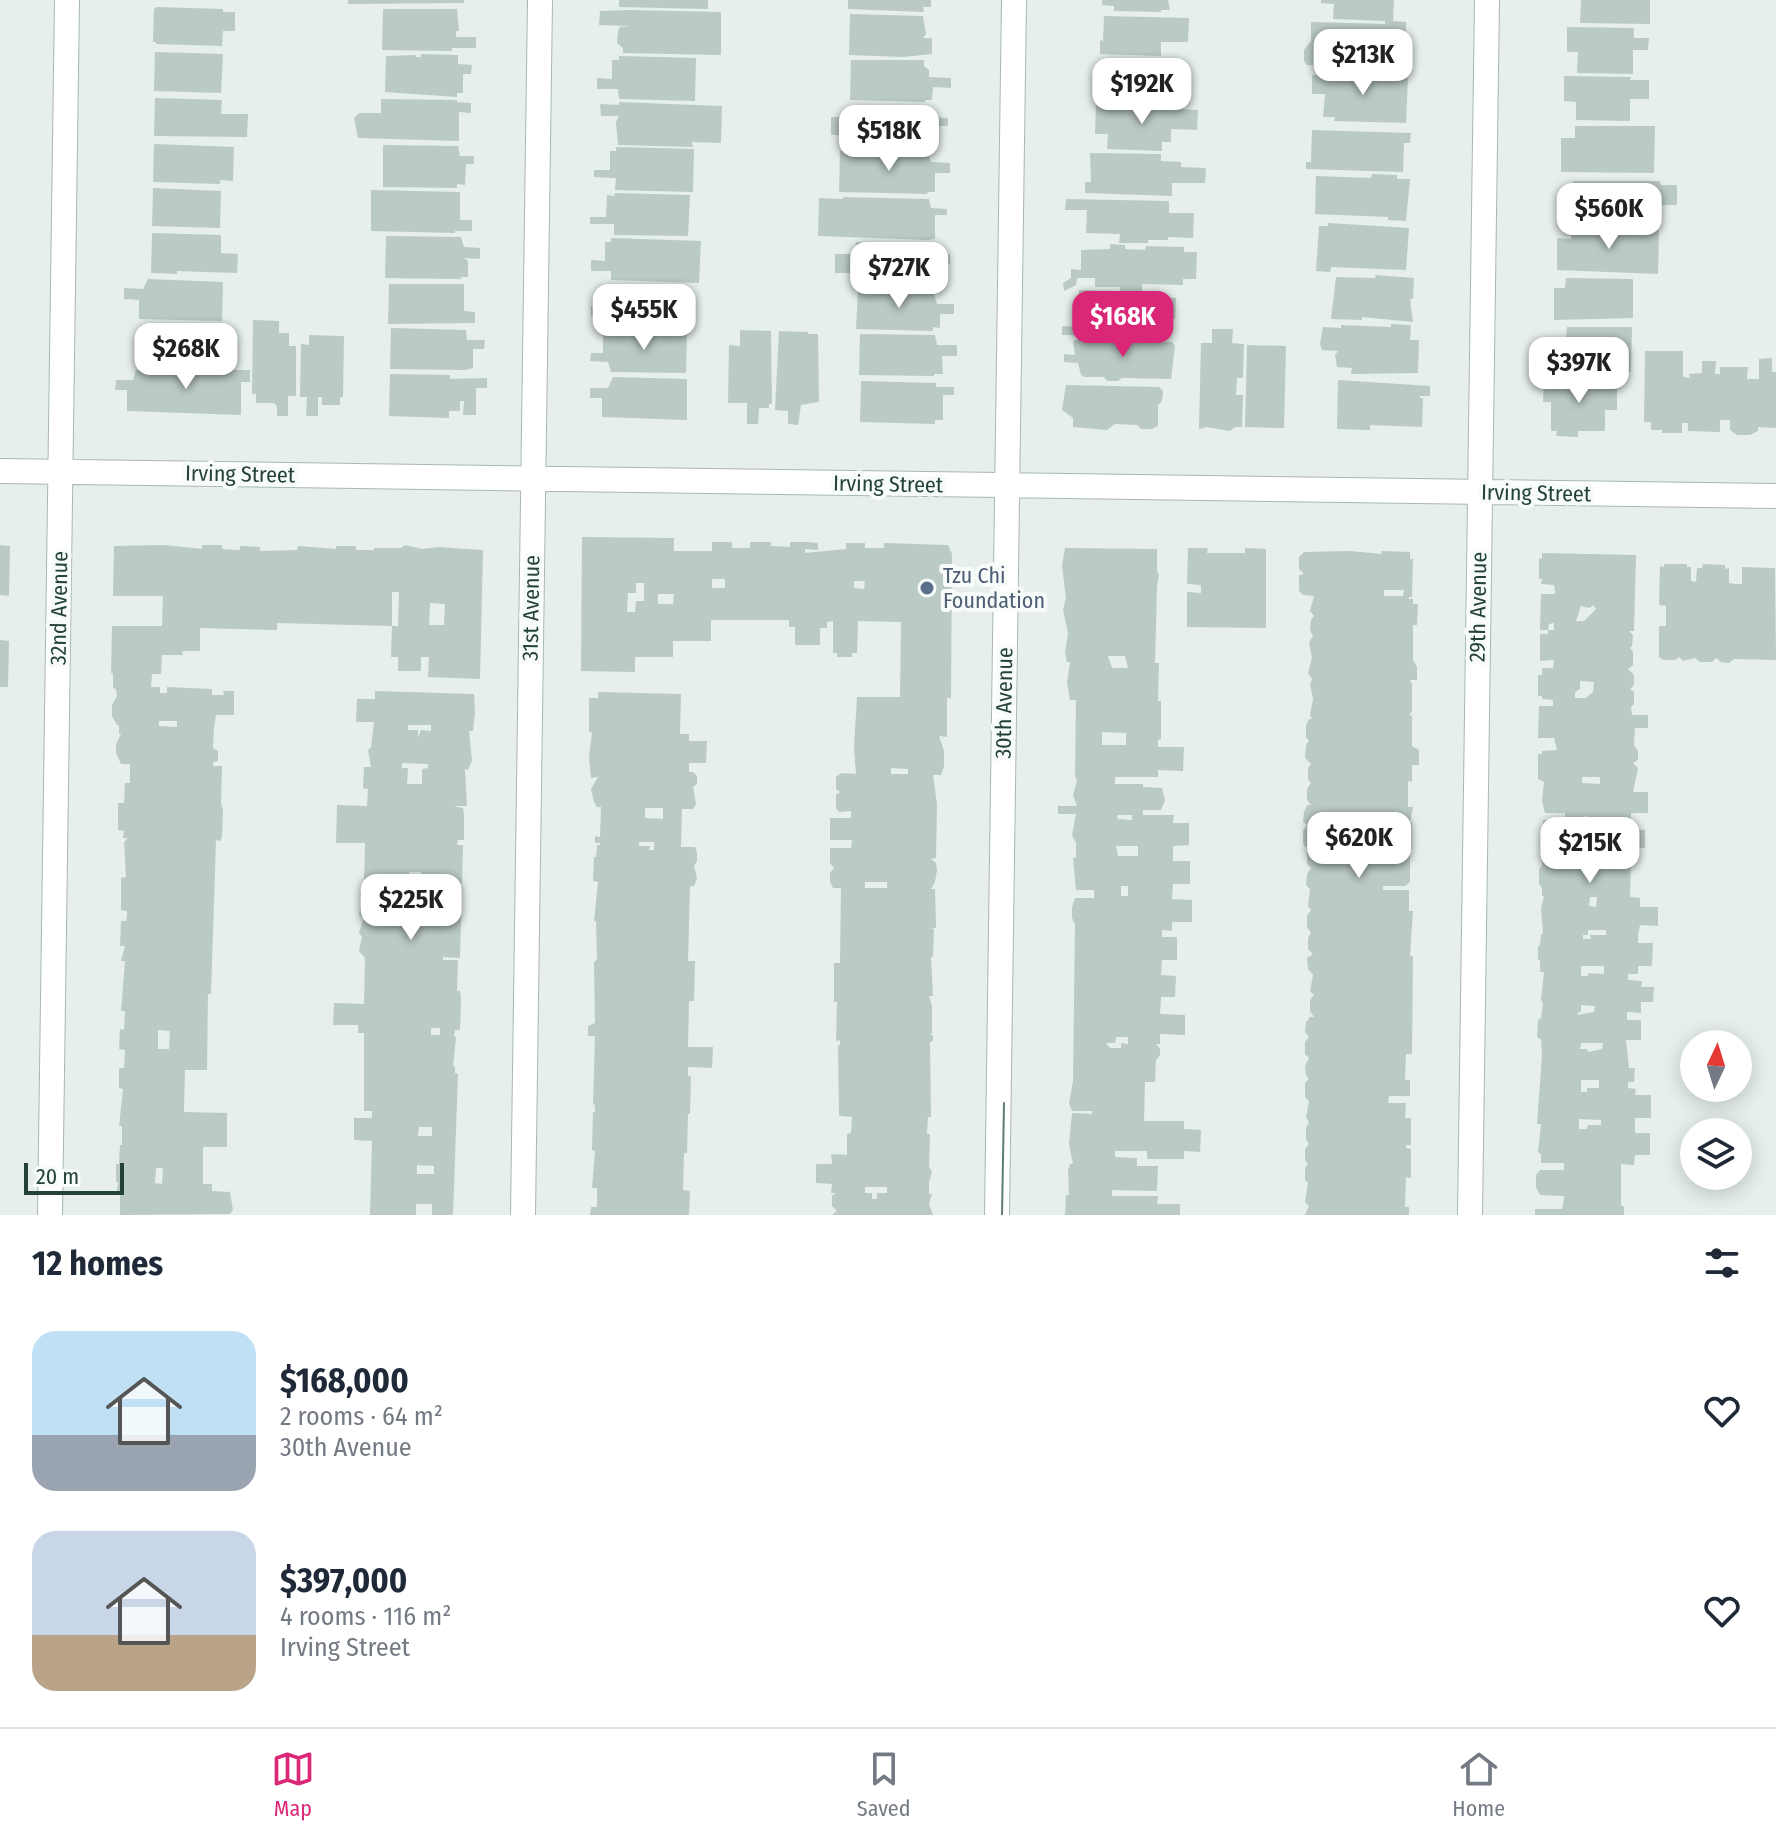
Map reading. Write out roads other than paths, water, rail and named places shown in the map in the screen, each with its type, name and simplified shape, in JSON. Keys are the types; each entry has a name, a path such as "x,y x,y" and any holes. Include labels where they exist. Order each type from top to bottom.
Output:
{"street":[{"name":"32nd Avenue","path":"50,1215 67,0"},
{"name":"31st Avenue","path":"523,1215 540,0"},
{"name":"30th Avenue","path":"997,1215 1014,0"},
{"name":"29th Avenue","path":"1470,1215 1487,0"},
{"name":"Irving Street","path":"0,471 1776,496"}],"tram line":[{"path":"1002,1215 1004,1103"}],"place":[{"name":"Tzu Chi Foundation","path":"927,588"}]}
